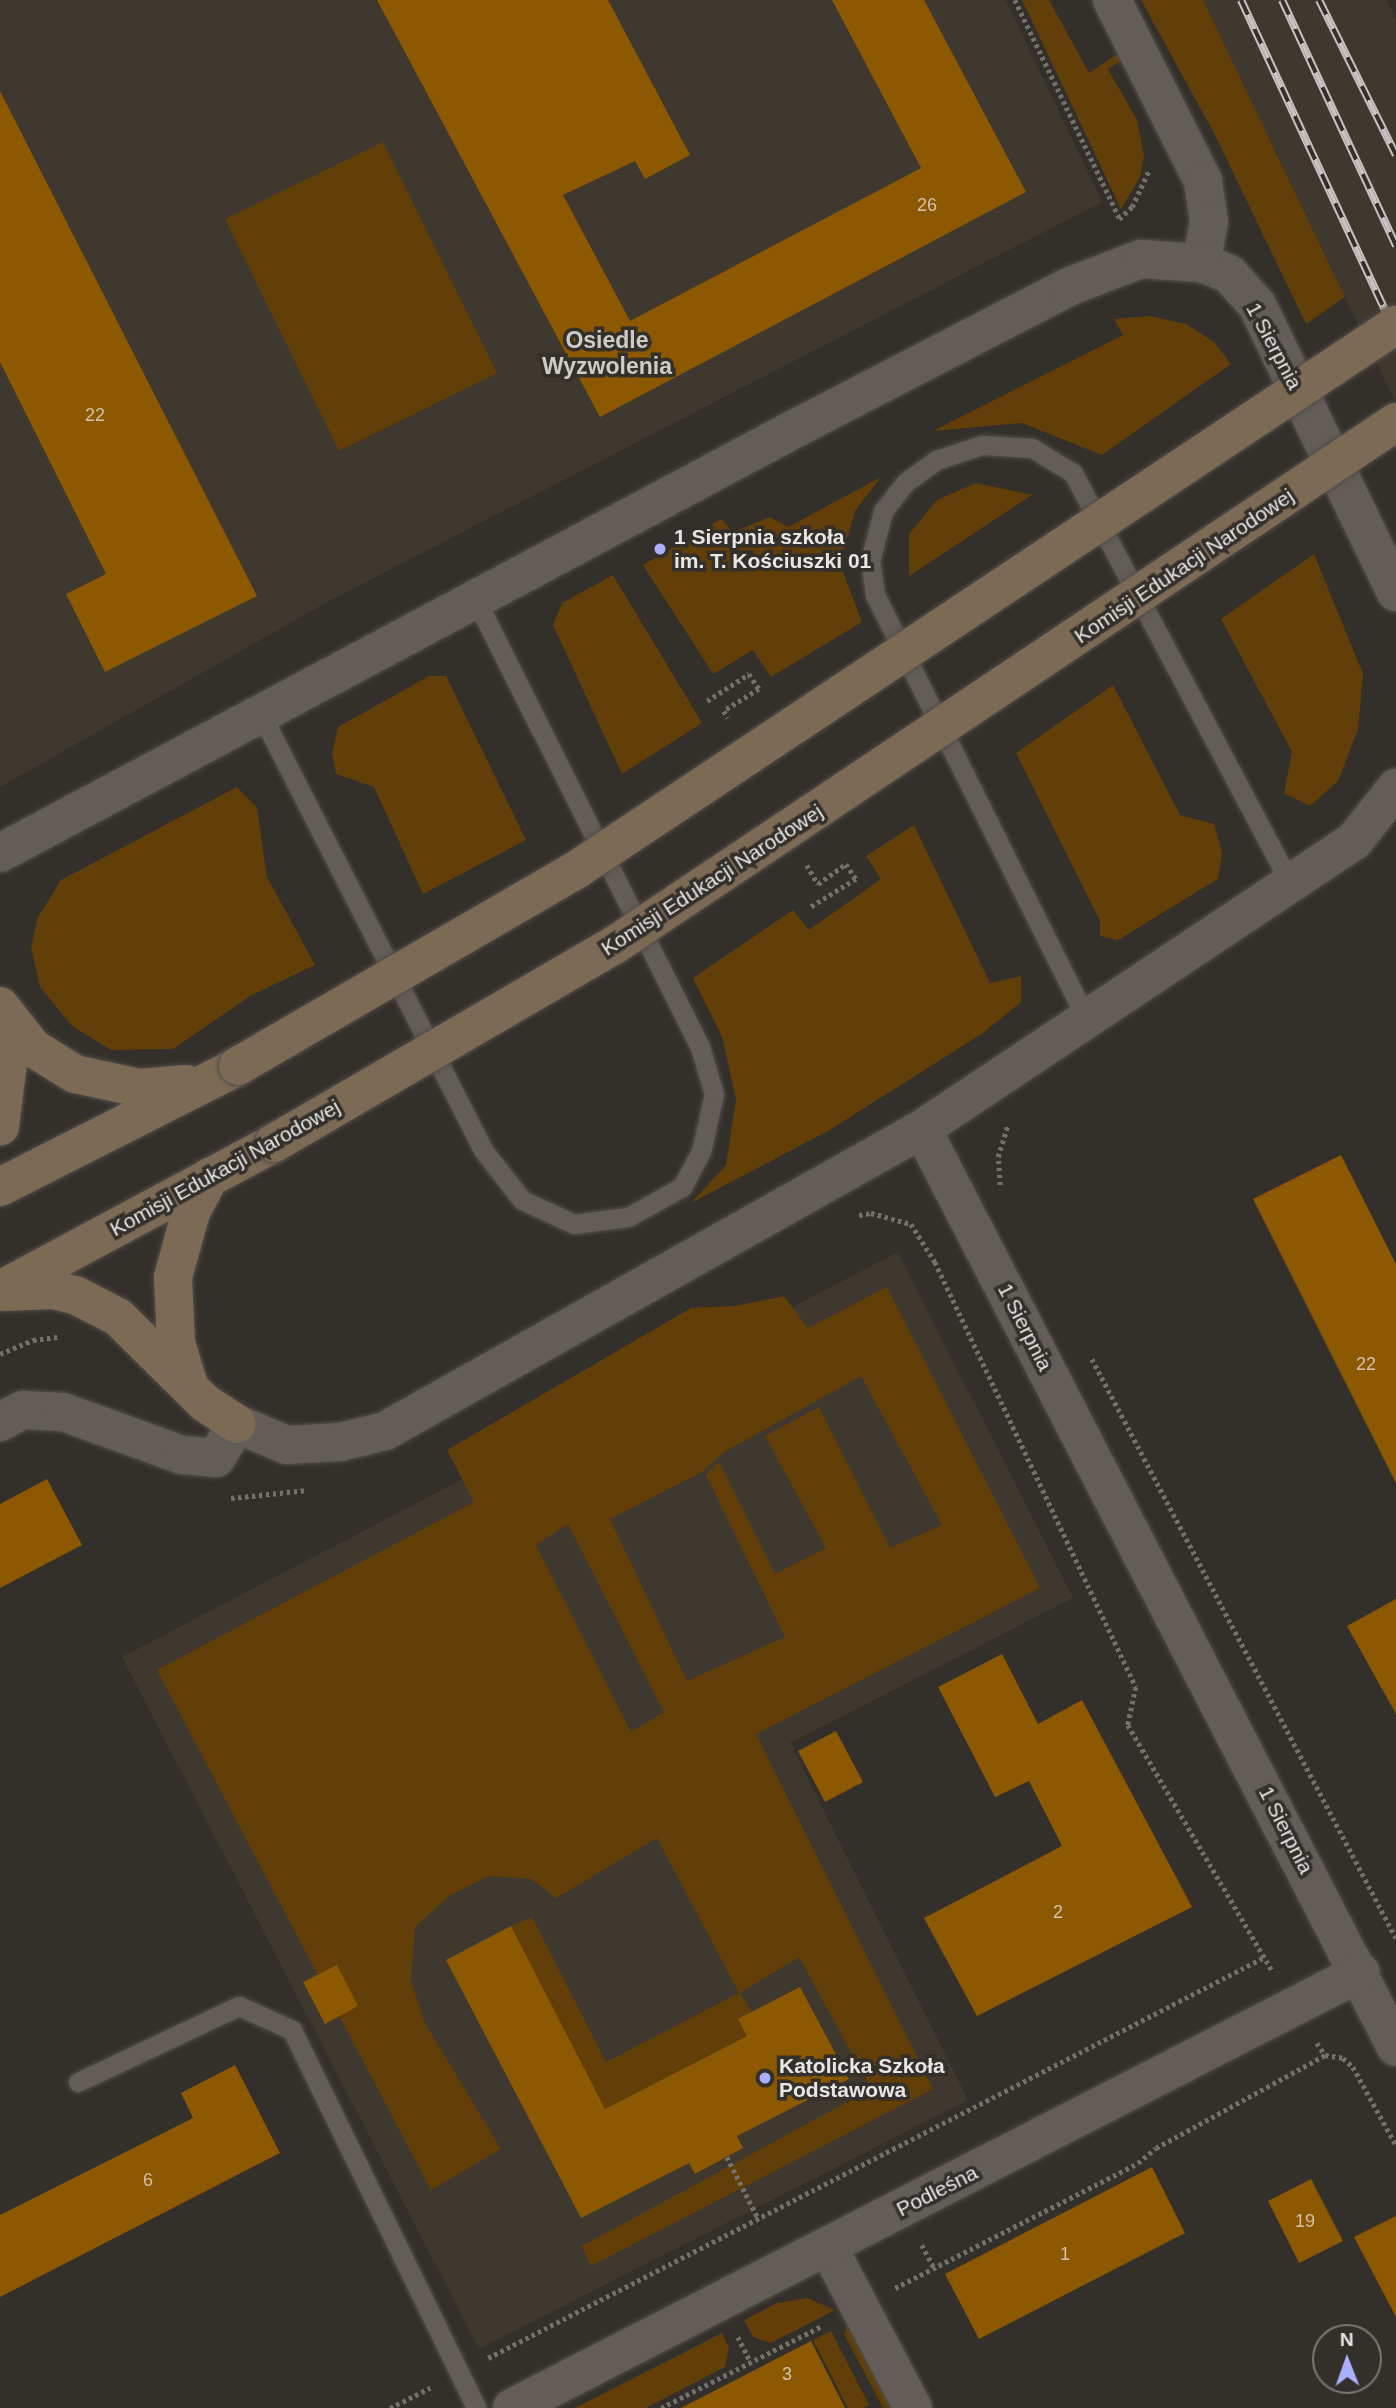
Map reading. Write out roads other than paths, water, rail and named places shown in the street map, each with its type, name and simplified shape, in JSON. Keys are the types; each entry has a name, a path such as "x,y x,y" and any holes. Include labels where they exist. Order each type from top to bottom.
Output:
{"main road":[{"path":"0,1187 222,1074 576,870 1396,325"},
{"name":"Komisji Edukacji Narodowej","path":"0,1292 274,1143 613,946 1396,422"},
{"path":"0,1006 33,1048 75,1074 140,1088 222,1074"},
{"path":"0,1023 8,1063 0,1126"},
{"path":"188,1382 176,1343 173,1277 188,1221 210,1177"},
{"path":"0,1292 44,1289 94,1304 118,1317 188,1382 205,1403 237,1424"}],"street":[{"path":"1112,0 1203,181 1209,222 1201,264"},
{"name":"1 Sierpnia","path":"0,853 475,598 1068,287 1140,259 1201,264 1229,274 1257,305 1396,592"},
{"path":"0,1422 23,1410 63,1412 182,1455 216,1458 237,1424 287,1445 341,1442 385,1431 922,1129 1086,1017 1354,841 1396,788"},
{"name":"1 Sierpnia","path":"922,1129 1361,1972 1396,2047"},
{"name":"Podleśna","path":"512,2408 1361,1972"},
{"path":"828,2247 913,2408"}],"lane":[{"path":"1086,1017 875,595 870,561 883,511 906,482 936,460 982,445 1032,448 1073,473 1291,884"},
{"path":"261,714 483,1150 522,1200 574,1224 628,1217 682,1187 701,1152 714,1094 701,1047 475,598"},
{"path":"78,2082 239,2006 292,2030 475,2408"}],"railway":[{"path":"1241,0 1396,334"},
{"path":"1282,0 1396,246"},
{"path":"1319,0 1396,155"}],"place":[{"name":"1 Sierpnia szkoła im. T. Kościuszki 01","path":"660,549"},
{"name":"Katolicka Szkoła Podstawowa","path":"765,2078"}],"district":[{"name":"Osiedle Wyzwolenia","path":"607,353"}]}
